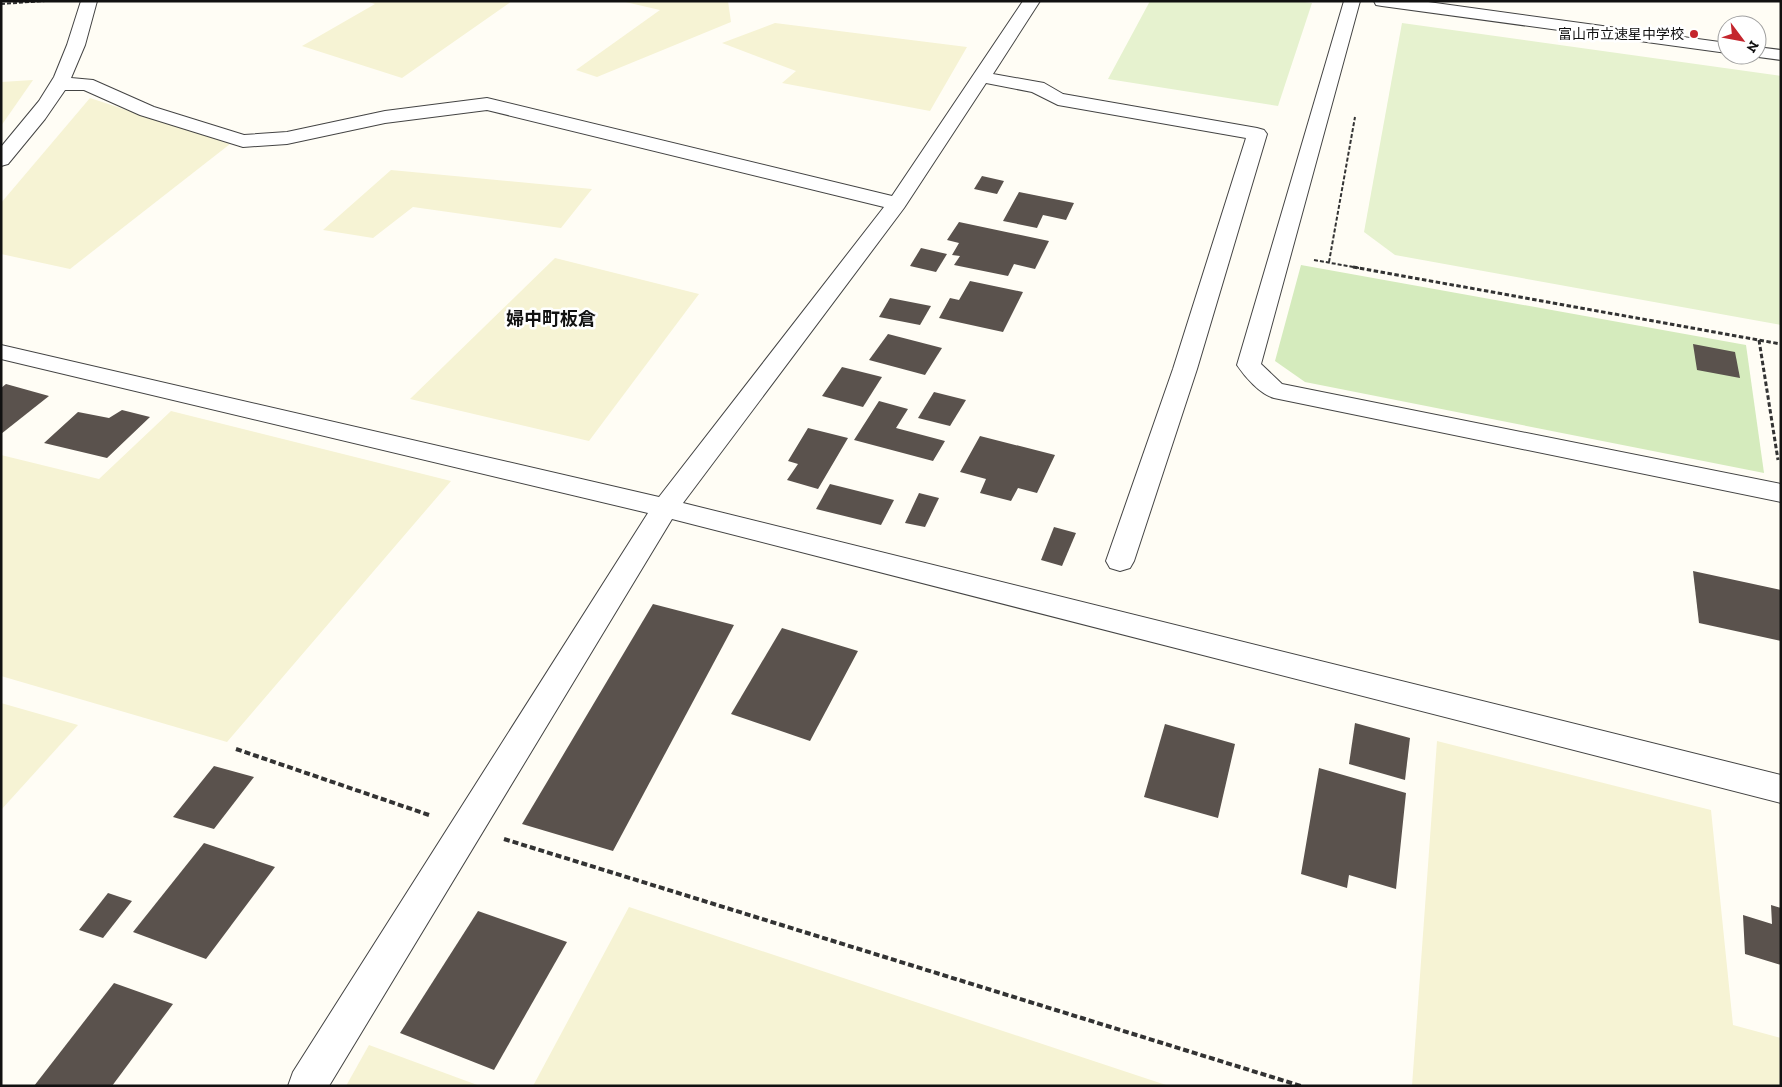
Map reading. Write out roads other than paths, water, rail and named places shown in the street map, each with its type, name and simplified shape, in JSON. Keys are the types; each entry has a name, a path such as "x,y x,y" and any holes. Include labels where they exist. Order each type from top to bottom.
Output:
{"street":[{"path":"1,160 59,84 81,28 88,1"},
{"path":"307,1086 665,508 896,204 1032,1"},
{"path":"1352,1 1249,365 1274,390 1781,494"},
{"path":"1382,1 1717,47"},
{"path":"1767,53 1781,55"},
{"path":"981,77 1037,87 1058,99 1257,134 1185,369 1120,561"},
{"path":"59,84 87,84 147,111 243,141 287,138 385,117 487,104 896,204"},
{"path":"1,352 665,508 1781,790"}],"place":[{"name":"富山市立速星中学校","path":"1694,34"}],"district":[{"name":"婦中町板倉","path":"551,319"}]}
